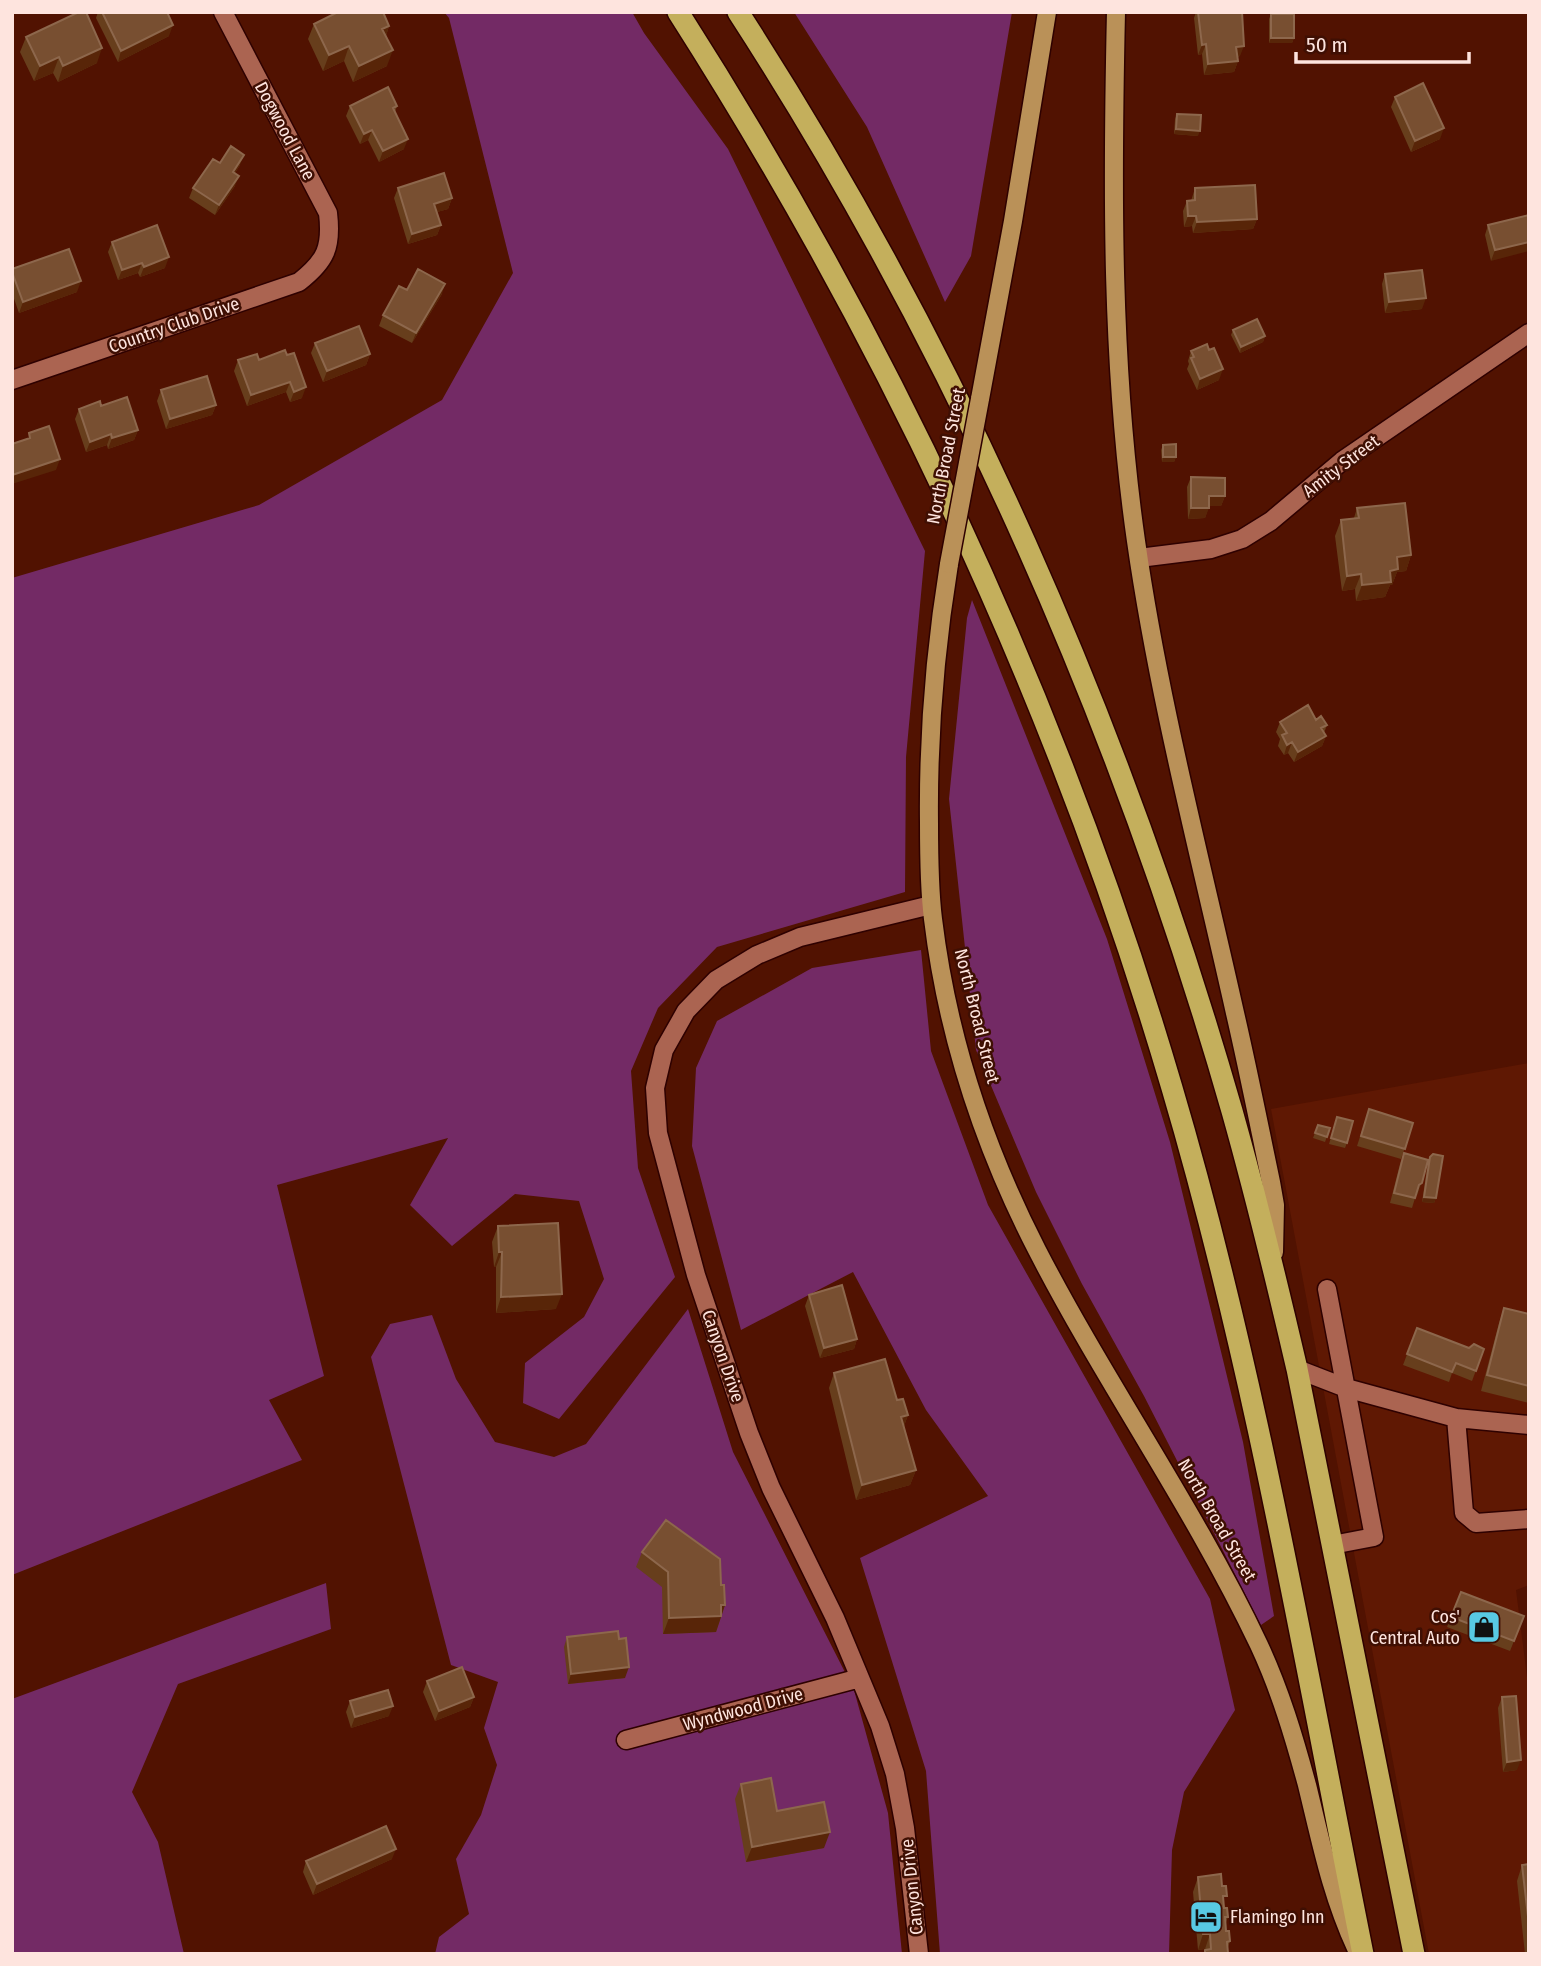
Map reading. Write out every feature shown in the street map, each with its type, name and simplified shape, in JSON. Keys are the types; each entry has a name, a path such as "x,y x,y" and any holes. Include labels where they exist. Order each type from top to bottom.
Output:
{"highway":[{"path":"678,12 817,242 927,451 1020,658 1101,868 1172,1087 1222,1275 1255,1417 1361,1954"},
{"path":"738,12 825,154 906,299 1002,491 1065,634 1124,782 1171,918 1231,1108 1273,1270 1297,1369 1414,1954"}],"main road":[{"name":"North Broad Street","path":"1047,12 1020,181 935,659 928,779 931,905 942,975 978,1111 1007,1187 1052,1278 1210,1550 1260,1647 1297,1748 1332,1890 1361,1954"},
{"path":"1116,12 1113,152 1115,284 1124,432 1139,558 1164,706 1235,1013 1273,1193 1273,1270"}],"street":[{"name":"Dogwood Lane","path":"223,12 328,213 330,235 326,254"},
{"name":"Country Club Drive","path":"12,380 299,282 315,269 326,254"},
{"name":"Amity Street","path":"1139,558 1211,549 1242,539 1271,522 1342,461 1529,333"},
{"name":"Canyon Drive","path":"919,1954 907,1839 895,1774 880,1726 835,1618 771,1488 749,1433 692,1263 658,1133 655,1088 664,1050 686,1011 716,980 758,955 800,937 931,905"},
{"path":"1327,1289 1374,1537 1332,1545"},
{"path":"1297,1369 1346,1388 1456,1418 1529,1424"},
{"path":"1456,1418 1464,1513 1476,1523 1529,1519"},
{"name":"Wyndwood Drive","path":"626,1740 860,1678"}],"shaded area":[{"path":"444,12 632,12 644,33 728,149 925,551 906,757 905,892 717,947 658,1008 631,1071 638,1168 675,1277 559,1419 523,1403 525,1363 584,1317 604,1279 579,1201 515,1194 452,1246 410,1205 448,1138 277,1185 324,1376 269,1400 302,1460 12,1575 12,578 259,505 442,400 513,273 449,18"},
{"path":"794,12 1012,12 971,256 945,302 867,127"},
{"path":"972,600 1107,939 1170,1142 1243,1442 1274,1616 1261,1625 1036,1192 976,1050 949,799 967,618"},
{"path":"921,950 931,1051 988,1205 1210,1599 1235,1710 1184,1792 1172,1850 1169,1954 940,1954 926,1771 860,1558 988,1496 926,1410 853,1272 741,1330 692,1146 696,1068 717,1021 812,968"},
{"path":"1529,1063 1529,1585 1516,1590 1529,1693 1529,1954 1429,1954 1271,1109"},
{"path":"688,1309 733,1452 854,1690 888,1813 902,1954 435,1954 439,1937 469,1914 456,1859 481,1815 497,1765 484,1728 498,1682 451,1665 371,1357 390,1324 432,1315 456,1379 495,1442 554,1457 586,1444"},
{"path":"326,1583 331,1629 178,1684 132,1792 158,1842 184,1954 12,1954 12,1699"}],"building":[{"path":"79,12 86,12 102,48 63,66 59,57 40,66 26,37"},
{"path":"102,12 167,12 173,25 121,51"},
{"path":"338,12 383,12 389,26 382,29 393,50 359,66 349,46 329,55 314,24"},
{"path":"1198,12 1242,12 1244,46 1236,47 1238,61 1208,64 1206,44 1202,45"},
{"path":"1271,14 1294,14 1294,38 1271,38"},
{"path":"1423,83 1444,128 1415,141 1395,97"},
{"path":"388,87 397,106 393,108 408,139 383,151 372,130 364,134 350,106"},
{"path":"1177,114 1201,115 1200,131 1176,129"},
{"path":"231,146 244,155 233,172 239,176 219,205 193,188 213,159 220,163"},
{"path":"444,173 452,198 434,204 441,225 412,234 398,188"},
{"path":"1255,185 1257,219 1197,222 1196,216 1188,216 1187,201 1195,200 1195,188"},
{"path":"1529,215 1529,242 1495,250 1488,225"},
{"path":"157,225 169,257 144,267 142,263 122,270 112,242"},
{"path":"69,249 81,281 23,302 12,269"},
{"path":"418,269 445,284 416,333 383,315 399,286 407,290"},
{"path":"1422,270 1426,298 1389,302 1385,274"},
{"path":"1257,319 1265,336 1241,347 1233,330"},
{"path":"359,326 370,354 327,371 315,343"},
{"path":"1207,344 1209,350 1214,348 1223,369 1200,379 1191,358 1194,357 1191,351"},
{"path":"285,350 287,355 294,353 306,387 294,392 290,382 251,395 238,360 257,354 259,360"},
{"path":"207,376 216,405 170,419 161,390"},
{"path":"127,397 138,430 112,438 111,434 90,442 79,409 100,401 101,406"},
{"path":"49,426 60,459 12,475 12,444 30,438 29,433"},
{"path":"1176,444 1176,457 1163,457 1163,445"},
{"path":"1191,477 1225,478 1225,496 1209,496 1209,508 1191,508"},
{"path":"1405,503 1411,555 1397,557 1398,569 1390,571 1391,582 1362,585 1361,574 1347,576 1341,520 1359,518 1357,508"},
{"path":"1308,705 1316,720 1321,716 1327,725 1321,728 1326,736 1298,752 1292,742 1287,745 1282,735 1287,733 1280,722"},
{"path":"1369,1109 1413,1123 1405,1149 1361,1136"},
{"path":"1337,1117 1353,1121 1347,1143 1331,1138"},
{"path":"1318,1125 1330,1128 1327,1137 1315,1133"},
{"path":"1404,1153 1428,1160 1415,1198 1394,1193"},
{"path":"1433,1154 1443,1156 1436,1198 1424,1197 1430,1157"},
{"path":"558,1223 562,1294 501,1297 502,1252 499,1252 498,1226"},
{"path":"842,1285 857,1339 824,1348 809,1295"},
{"path":"1504,1308 1529,1314 1529,1386 1487,1375"},
{"path":"1417,1328 1469,1348 1474,1344 1484,1349 1476,1371 1456,1363 1452,1372 1407,1354"},
{"path":"885,1359 897,1400 903,1399 908,1415 901,1417 916,1470 862,1485 834,1373"},
{"path":"666,1520 720,1559 725,1605 721,1605 721,1616 669,1618 668,1572 642,1552"},
{"path":"1461,1592 1524,1616 1514,1641 1451,1617"},
{"path":"618,1631 619,1639 626,1638 629,1667 571,1674 567,1637"},
{"path":"462,1667 474,1697 439,1711 427,1681"},
{"path":"388,1690 393,1706 355,1717 350,1701"},
{"path":"1516,1696 1521,1760 1507,1762 1502,1697"},
{"path":"771,1778 777,1811 824,1802 830,1832 752,1847 741,1784"},
{"path":"386,1826 396,1849 317,1884 306,1861"},
{"path":"1529,1864 1529,1925 1522,1865"},
{"path":"1221,1874 1222,1886 1226,1886 1227,1896 1223,1896 1228,1917 1225,1917 1230,1941 1227,1942 1228,1953 1231,1954 1205,1954 1205,1950 1211,1949 1210,1934 1203,1934 1198,1877"}],"place":[{"name":"Cos' Central Auto","path":"1484,1627"},
{"name":"Flamingo Inn","path":"1206,1917"}]}
